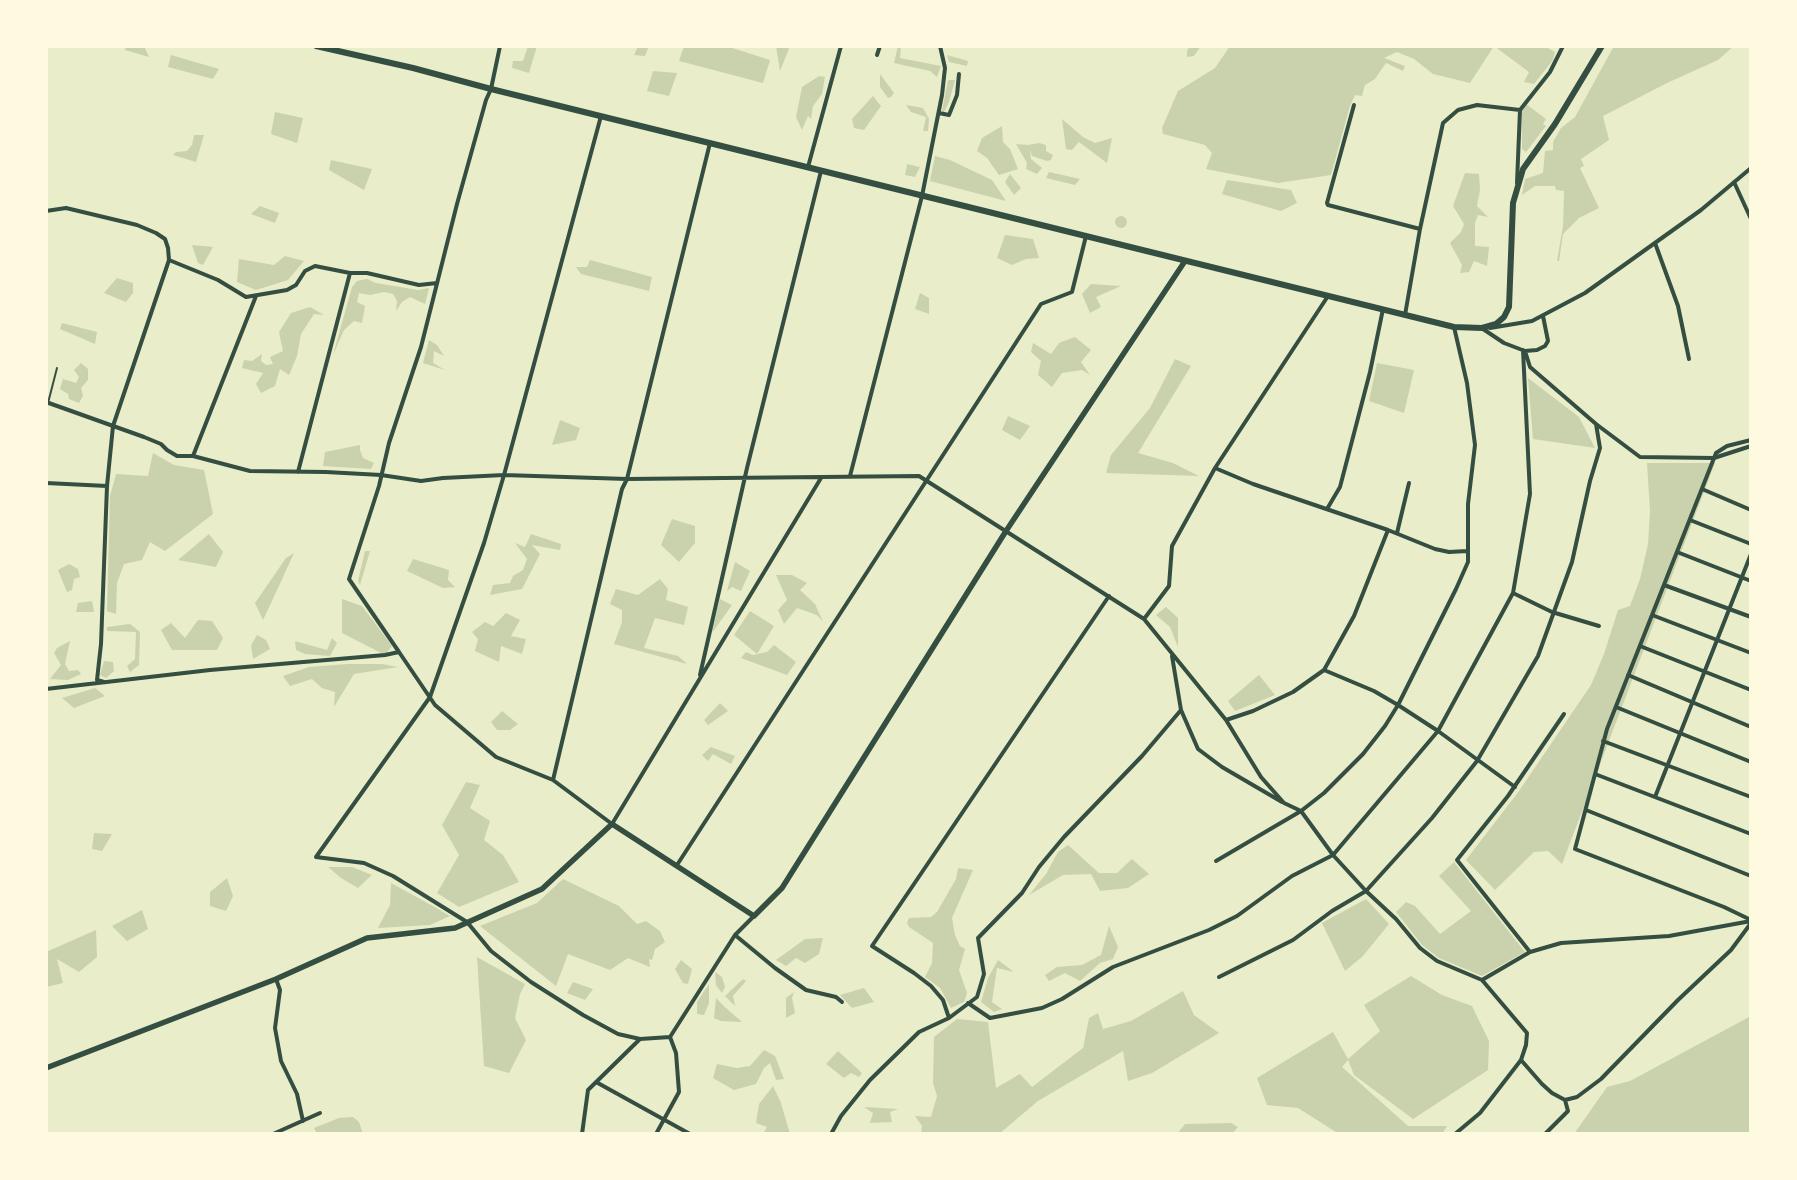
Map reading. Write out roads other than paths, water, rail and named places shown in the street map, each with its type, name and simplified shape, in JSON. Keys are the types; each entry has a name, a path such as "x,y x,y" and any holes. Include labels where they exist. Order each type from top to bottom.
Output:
{"main road":[{"path":"316,46 413,68 490,89 1454,327 1482,328 1496,324 1504,318 1509,307 1513,203 1517,184 1523,169 1555,124 1602,46"},
{"path":"46,1068 276,979 367,938 455,928 542,889 612,824 754,916 782,888 895,711 1006,531 1186,261"}],"street":[{"path":"500,46 421,347 389,443 350,579 435,705 496,757 553,780 612,824 821,478"},
{"path":"808,168 841,46"},
{"path":"877,55 880,46"},
{"path":"850,476 922,196 939,113 945,68 940,46"},
{"path":"1517,184 1520,110 1550,72 1563,46"},
{"path":"939,113 949,115 957,95 959,74"},
{"path":"1354,105 1327,203 1328,206 1420,229"},
{"path":"1406,314 1420,229 1442,123 1449,115 1458,110 1477,105 1520,110"},
{"path":"601,116 484,543 430,697 316,857 364,863 393,876 467,922 491,951 531,982 583,1016 618,1034 640,1038 670,1037"},
{"path":"553,780 622,489 628,479 710,143"},
{"path":"1482,328 1517,324 1543,316 1585,293 1654,244 1751,168"},
{"path":"698,679 820,171"},
{"path":"1734,182 1751,219"},
{"path":"46,210 66,208 144,228 165,239 168,248 169,260 113,426 107,486 101,644 97,680 106,682"},
{"path":"678,865 1040,304 1072,292 1086,236"},
{"path":"1654,244 1678,306 1689,359"},
{"path":"169,260 218,280 246,297 287,290 296,285 305,271 316,266 350,273 367,273 419,285 437,283"},
{"path":"298,472 350,273"},
{"path":"193,456 256,296"},
{"path":"1144,618 1169,586 1172,546 1215,468 1328,296"},
{"path":"1327,509 1340,487 1370,372 1383,309"},
{"path":"1482,328 1504,343 1524,350 1545,346 1548,335 1543,316"},
{"path":"1216,861 1301,811 1324,793 1363,754 1385,726 1398,705 1456,589 1468,562 1468,504 1475,445 1467,383 1454,327"},
{"path":"1524,350 1530,367 1596,424 1640,457 1714,458 1751,446"},
{"path":"968,1002 990,1018 1042,1008 1062,999 1113,967 1209,930 1238,916 1292,876 1333,855 1438,731 1513,593 1530,494 1524,350"},
{"path":"47,403 161,444 177,456 193,456 250,471 381,475 421,481 504,475 628,479 919,476 1144,618 1226,720 1261,777 1284,803"},
{"path":"1219,977 1293,940 1332,911 1366,891 1432,818 1477,760 1538,656 1552,612 1572,562 1590,481 1600,448 1596,424"},
{"path":"1751,440 1721,449 1714,458 1603,741 1574,849 1724,907 1751,921"},
{"path":"1215,468 1252,484 1388,530 1435,549 1449,552 1467,551"},
{"path":"46,483 107,486"},
{"path":"1396,534 1409,483"},
{"path":"1702,489 1751,510"},
{"path":"1690,520 1751,544"},
{"path":"1226,720 1253,712 1293,692 1324,670 1354,616 1388,530"},
{"path":"1677,552 1751,581"},
{"path":"1655,798 1751,554"},
{"path":"1664,585 1751,618"},
{"path":"1513,593 1552,612 1599,626"},
{"path":"949,1018 943,1000 930,986 914,972 872,946 1109,596"},
{"path":"1652,615 1751,653"},
{"path":"1640,646 1751,690"},
{"path":"46,689 210,670 385,655 399,652"},
{"path":"1172,654 1181,710 1198,749 1222,767 1301,811 1333,855 1396,920 1420,948 1437,961 1482,980 1527,1033 1521,1060 1480,1112 1455,1134"},
{"path":"1324,670 1398,705 1438,731 1515,787"},
{"path":"1628,675 1751,727"},
{"path":"1616,707 1751,762"},
{"path":"831,1134 841,1116 870,1080 914,1037 932,1025 949,1018 977,997 984,974 978,938 1022,894 1038,867 1064,837 1142,756 1181,710"},
{"path":"1530,952 1457,860 1515,787 1564,714"},
{"path":"1603,741 1751,797"},
{"path":"1595,774 1751,834"},
{"path":"1586,810 1751,876"},
{"path":"670,1037 734,935 754,916"},
{"path":"1482,980 1530,952 1561,943 1669,936 1751,921"},
{"path":"1565,1100 1577,1097 1602,1078 1678,1000 1731,950 1751,921"},
{"path":"734,935 806,990 836,997 842,1002"},
{"path":"276,979 280,990 274,1028 281,1061 297,1094 303,1121"},
{"path":"656,1134 666,1120 679,1092 676,1053 670,1037"},
{"path":"582,1134 588,1090 640,1038"},
{"path":"1521,1060 1547,1089 1565,1100 1568,1111 1545,1134"},
{"path":"596,1082 690,1134"},
{"path":"273,1134 320,1113"}],"lane":[{"path":"47,403 58,368"}]}
